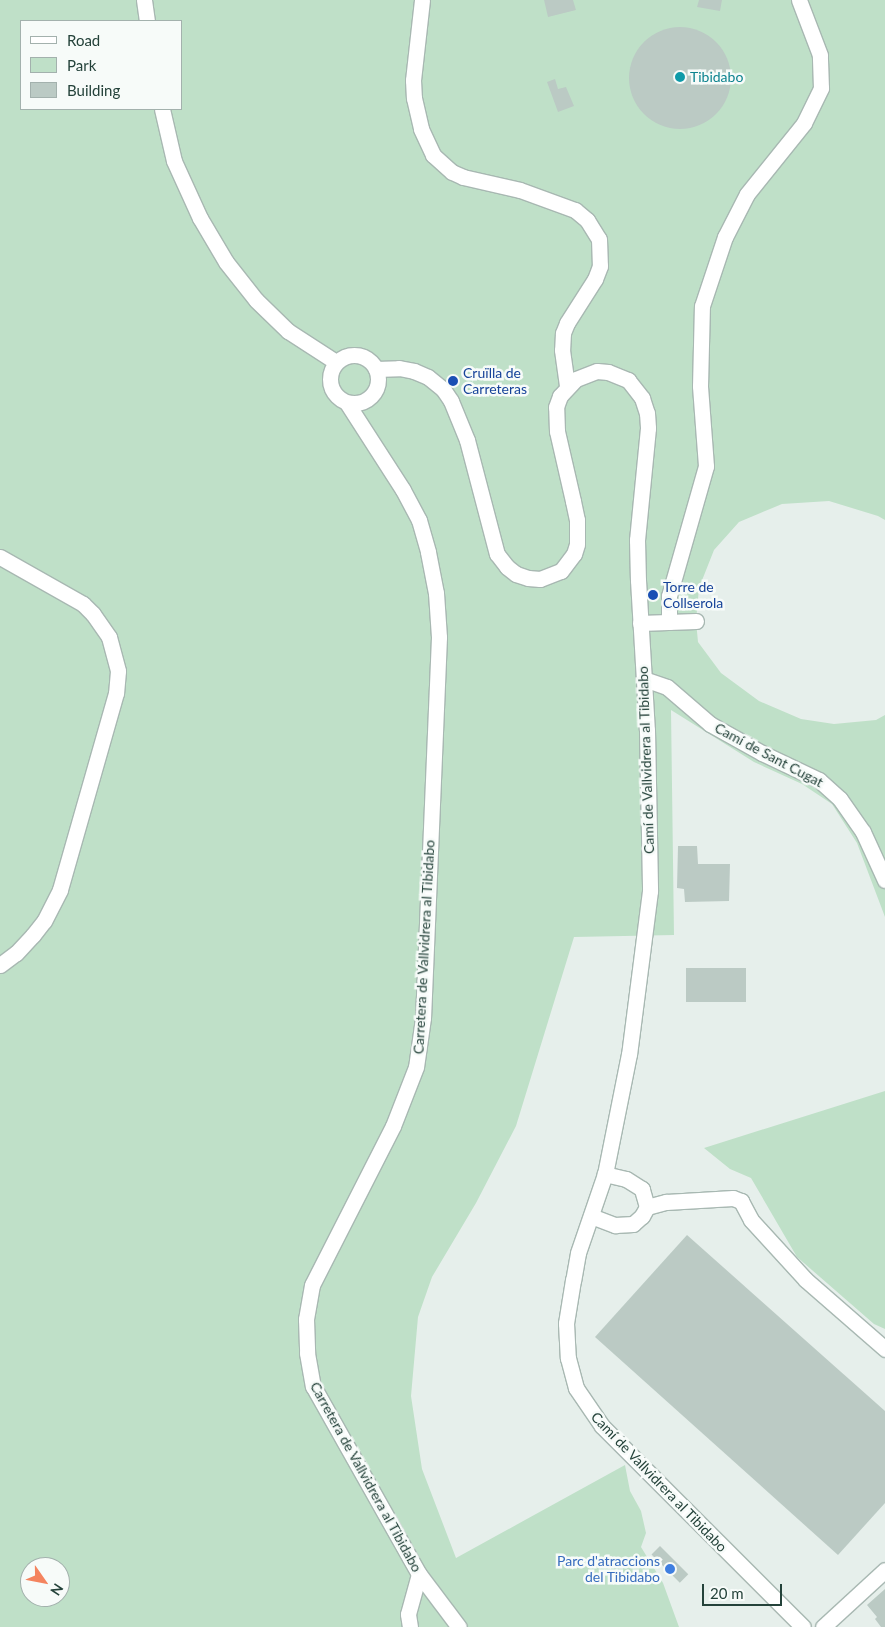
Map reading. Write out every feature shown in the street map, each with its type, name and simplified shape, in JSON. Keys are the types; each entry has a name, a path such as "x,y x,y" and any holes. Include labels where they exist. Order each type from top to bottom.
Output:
{"street":[{"path":"144,0 147,20"},
{"path":"376,369 399,368 414,371 428,377 451,400 467,440 497,554 507,567 516,574 540,579 561,571 574,554 577,544 577,520 556,431 556,407 567,386 562,350 563,333 567,323 596,279 600,266 598,239 587,220 575,210 520,190 463,177 452,172 433,155 421,129 414,98 414,71 422,0"},
{"path":"669,622 672,587 706,466 700,386 702,306 725,237 747,194 804,124 821,88 820,55 799,0"},
{"path":"162,110 174,161 200,218 226,262 256,300 288,332 336,362"},
{"path":"358,355 372,363 376,369 378,385 374,393 362,402 346,403 339,399 330,385 329,376 336,362 343,357 358,355"},
{"name":"Camí de Vallvidrera al Tibidabo","path":"567,386 586,373 602,371 619,375 636,389 647,414 648,428 638,540 650,892 630,1054 606,1174 578,1253 566,1322 571,1375 582,1400 602,1426 803,1627"},
{"name":"Carretera de Vallvidrera al Tibidabo","path":"346,403 403,490 419,520 428,552 436,593 439,647 423,1018 416,1067 393,1126 312,1285 306,1318 307,1353 313,1386 419,1574 459,1627"},
{"path":"0,557 83,604 93,614 109,637 118,671 116,693 60,890 44,921 33,935 16,953 0,965"},
{"path":"640,623 696,621"},
{"name":"Camí de Sant Cugat","path":"644,679 667,687 710,724 762,753 819,780 840,799 863,832 885,880"},
{"path":"591,1216 615,1225 632,1224 642,1216 647,1206 642,1189 626,1179 606,1174"},
{"path":"647,1206 666,1202 733,1198 741,1201 751,1220 806,1280 885,1349"},
{"path":"823,1627 885,1570"},
{"path":"410,1627 408,1614 419,1574"}],"green space":[{"path":"0,0 885,0 885,520 878,516 829,501 782,504 739,522 714,550 699,588 696,621 698,642 721,673 759,701 801,719 834,724 876,720 885,715 885,917 857,843 832,804 802,784 754,762 671,710 674,935 574,937 516,1126 476,1203 432,1277 418,1317 411,1396 422,1469 456,1558 625,1465 630,1491 641,1511 646,1533 641,1547 663,1583 679,1627 0,1627"},
{"path":"885,1091 885,1329 874,1324 797,1257 751,1178 730,1169 704,1148"}],"building":[{"path":"544,0 573,0 576,10 548,17"},
{"path":"699,0 722,0 720,11 697,7"},
{"name":"Tibidabo","path":"680,27 700,31 716,42 727,58 731,78 727,98 716,114 700,125 680,129 660,125 644,114 633,98 629,78 633,58 644,42 660,31"},
{"path":"555,79 558,89 566,87 574,106 558,112 547,82"},
{"path":"678,846 697,846 698,864 730,864 729,901 685,902 684,889 677,888"},
{"path":"686,968 746,968 746,1002 686,1002"},
{"path":"687,1235 885,1411 885,1503 838,1555 595,1337"},
{"path":"660,1546 688,1574 680,1583 652,1554"},
{"path":"885,1589 885,1627 881,1627 875,1619 877,1617 867,1605"}],"place":[{"name":"Tibidabo","path":"680,77"},
{"name":"Cruïlla de Carreteras","path":"453,381"},
{"name":"Torre de Collserola","path":"653,595"},
{"name":"Parc d'atraccions del Tibidabo","path":"670,1569"}]}
